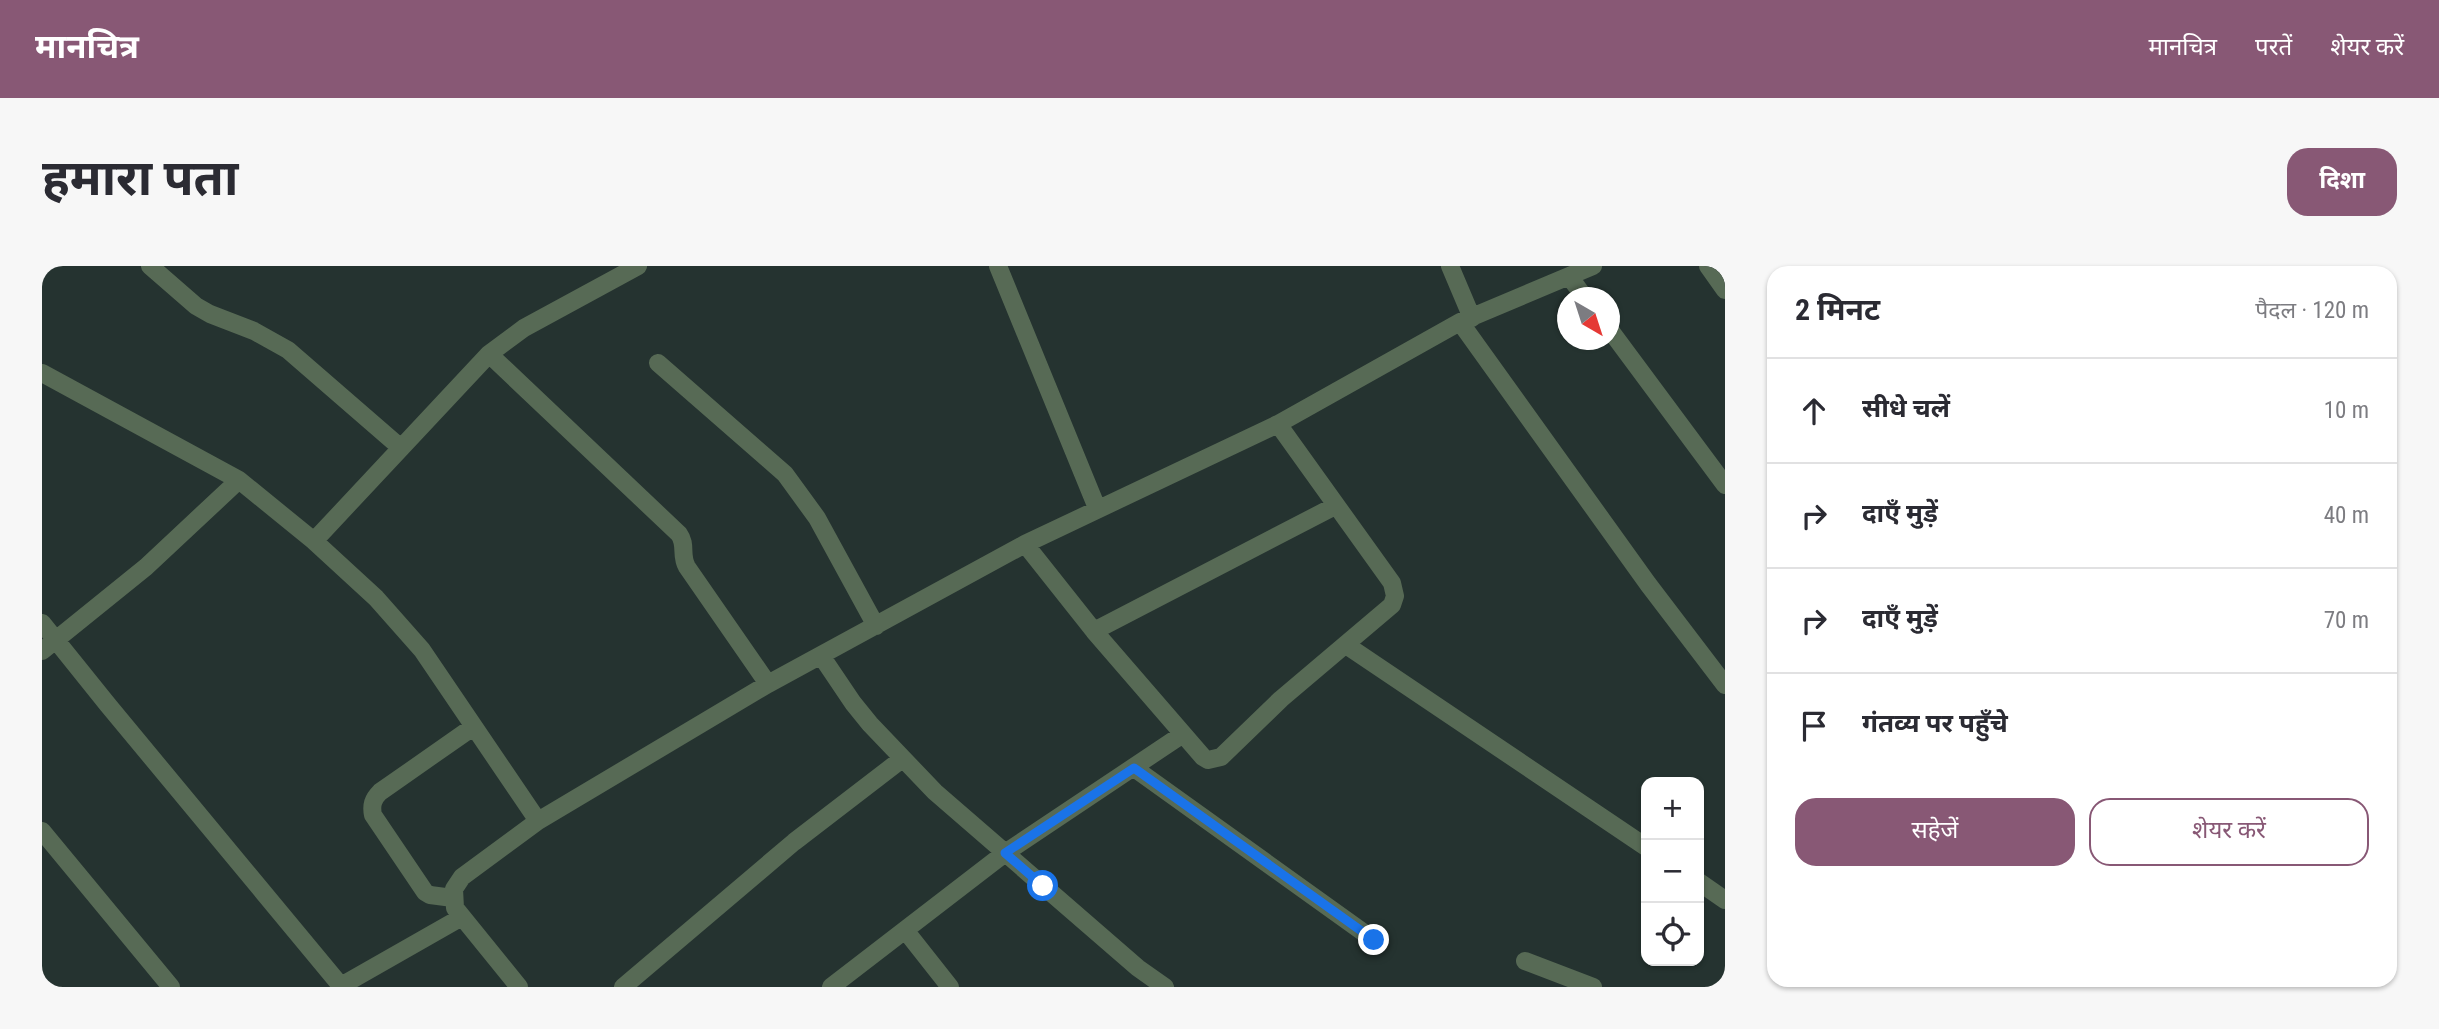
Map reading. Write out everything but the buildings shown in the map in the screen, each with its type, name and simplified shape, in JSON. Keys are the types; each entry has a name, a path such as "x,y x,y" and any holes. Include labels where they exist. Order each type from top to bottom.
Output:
{"street":[{"path":"150,266 196,306 254,331 288,350 401,448"},
{"path":"314,541 489,354 524,328 638,266"},
{"path":"998,266 1097,508"},
{"path":"1450,266 1466,320 1648,584 1725,685"},
{"path":"519,987 455,908 454,889 462,877 538,821 768,684 822,657 1025,544 1278,424 1466,320 1593,266"},
{"path":"1707,266 1725,290"},
{"path":"1569,276 1577,287"},
{"path":"1620,345 1725,485"},
{"path":"489,354 679,534 685,545 683,556 687,567 768,684"},
{"path":"658,363 785,474 817,518 876,626"},
{"path":"42,373 239,480 314,541 376,598 422,650 538,821"},
{"path":"1025,544 1094,631 1183,734 1208,760 1221,757 1282,699 1392,605 1395,596 1392,583 1278,424"},
{"path":"49,646 146,567 239,480"},
{"path":"1094,631 1335,506"},
{"path":"42,623 49,646 340,986 462,917"},
{"path":"1346,645 1641,844"},
{"path":"822,657 853,703 935,792 1138,968 1165,987"},
{"path":"453,898 425,892 373,815 371,808 373,799 380,792 473,727"},
{"path":"831,987 1005,853 1183,734"},
{"path":"624,987 794,842 902,759"},
{"path":"1134,768 1374,940"},
{"path":"42,831 171,987"},
{"path":"1704,885 1725,900"},
{"path":"905,930 950,987"},
{"path":"1525,961 1593,987"}],"route":[{"path":"1043,886 1005,853 1134,768 1374,940"}]}
